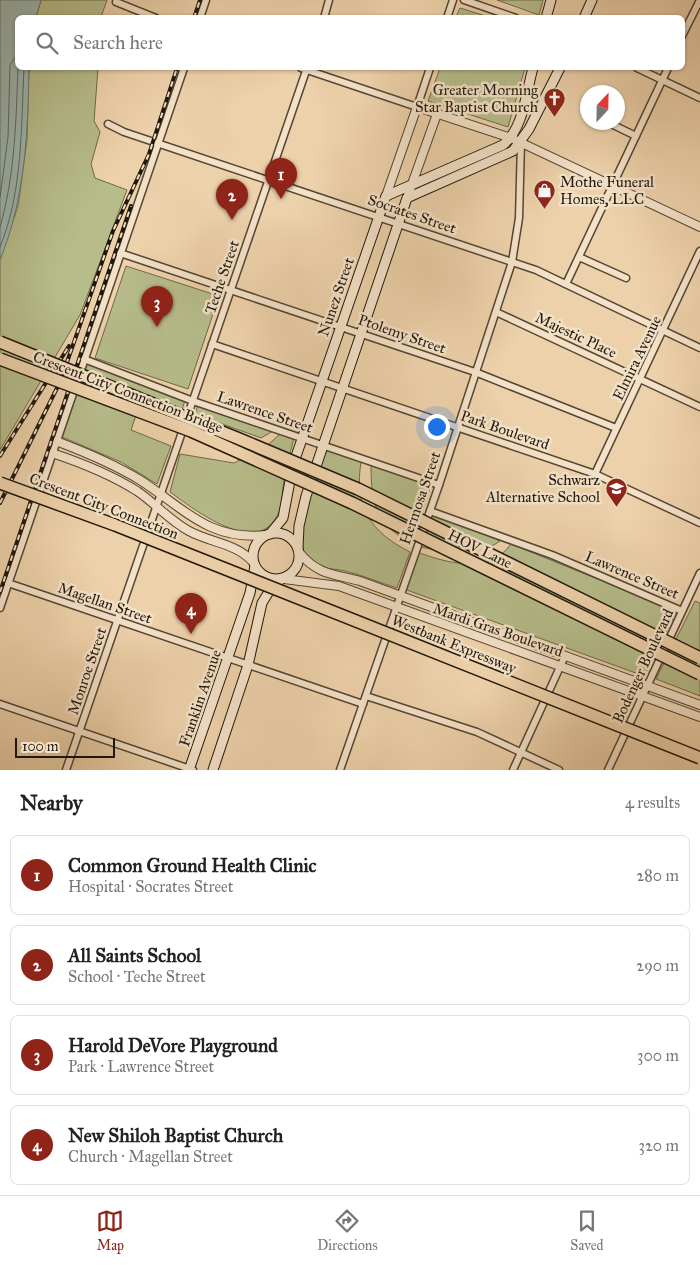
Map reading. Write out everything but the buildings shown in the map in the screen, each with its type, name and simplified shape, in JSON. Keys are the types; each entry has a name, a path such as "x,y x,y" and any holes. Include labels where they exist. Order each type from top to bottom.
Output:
{"highway":[{"path":"0,342 238,438 358,489 700,658"},
{"name":"Crescent City Connection Bridge","path":"0,359 191,431 245,455"},
{"name":"HOV Lane","path":"245,455 361,507 700,674"},
{"name":"Crescent City Connection","path":"0,483 196,557"},
{"name":"Westbank Expressway","path":"196,557 700,758"}],"main road":[{"path":"547,15 551,0"},
{"path":"585,15 592,0"},
{"path":"386,196 503,145 511,138 518,126 532,70"},
{"path":"212,770 248,665 262,604 273,585 297,568 304,505 407,198 508,154 521,142 559,70"},
{"name":"Nunez Street","path":"268,535 283,518 293,465 386,196"},
{"path":"282,579 267,578 254,564 255,546 268,535 281,534 288,536 299,550"},
{"name":"Franklin Avenue","path":"191,770 250,593 254,564"}],"street":[{"path":"201,15 206,0"},
{"path":"325,15 329,0"},
{"path":"448,15 453,0"},
{"path":"464,0 507,15"},
{"path":"685,30 700,0"},
{"path":"116,2 148,15"},
{"path":"0,608 183,70"},
{"name":"Teche Street","path":"161,495 304,70"},
{"path":"311,70 521,142 700,227"},
{"name":"Nunez Street","path":"386,196 429,70"},
{"path":"642,70 700,98"},
{"path":"566,284 667,70"},
{"path":"407,198 437,114"},
{"name":"Socrates Street","path":"108,124 267,180 512,262 566,284 700,348"},
{"path":"624,130 636,136"},
{"name":"Hermosa Street","path":"340,770 439,485 512,262 519,218 521,142"},
{"name":"Elmira Avenue","path":"595,474 664,332 700,251"},
{"name":"Ptolemy Street","path":"120,253 361,332 475,372 616,428"},
{"path":"579,257 626,278"},
{"name":"Majestic Place","path":"496,312 700,407"},
{"name":"Park Boulevard","path":"212,344 595,474 700,523"},
{"name":"Lawrence Street","path":"84,359 193,401 439,485"},
{"path":"56,442 117,467 161,495 184,514 219,531 242,536 268,535"},
{"path":"52,453 89,466 116,479 138,492 190,532 240,549 254,564"},
{"name":"Monroe Street","path":"66,770 161,495"},
{"name":"Lawrence Street","path":"430,511 552,555 682,611"},
{"name":"Mardi Gras Boulevard","path":"299,550 316,570 360,581 399,597 700,704"},
{"name":"Bodenger Boulevard","path":"608,770 700,573"},
{"name":"Mardi Gras Boulevard","path":"282,579 315,581 339,586 395,608 700,717"},
{"name":"Magellan Street","path":"8,584 364,704"},
{"path":"513,770 566,656"},
{"path":"366,696 477,732 559,770"},
{"path":"0,704 191,770"}],"green space":[{"path":"41,0 107,0 102,15 37,15"},
{"path":"497,0 543,0 539,15"},
{"path":"460,8 483,15 457,15"},
{"path":"29,70 98,70 94,121 100,132 91,164 95,178 127,190 80,315 0,450 0,260 18,206 27,139"},
{"path":"439,70 524,70 508,127 428,101"},
{"path":"126,266 219,296 188,389 95,358"},
{"path":"87,364 185,400 182,410 143,395 131,430 171,446 157,484 121,462 62,437"},
{"path":"198,405 273,431 261,438 195,414"},
{"path":"280,434 294,438 285,475 282,504 273,523 261,531 246,532 229,528 212,520 170,492 180,454 234,463 269,444"},
{"path":"326,449 361,462 360,492 368,516 384,536 410,552 397,588 352,573 317,566 309,560 304,551 302,538 303,523"},
{"path":"371,465 431,486 412,543 390,529 378,512 372,491"},
{"path":"433,512 500,541 481,550 462,553 421,547"},
{"path":"511,544 677,611 644,676 404,589 417,552 441,560 467,564 480,563 502,554"},
{"path":"695,601 700,603 700,696 656,679"}],"water":[{"path":"0,0 41,0 37,15 15,15 15,70 29,70 28,117 20,190 15,213 0,260"}],"railway":[{"path":"195,15 200,0"},
{"path":"0,503 60,382 113,231 149,154 176,70"},
{"path":"0,592 131,206"},
{"path":"0,456 69,346"}],"place":[{"name":"Greater Morning Star Baptist Church","path":"554,118"},
{"name":"Common Ground Health Clinic","path":"281,199"},
{"name":"Mothe Funeral Homes, LLC","path":"544,210"},
{"name":"All Saints School","path":"232,220"},
{"name":"Harold DeVore Playground","path":"157,327"},
{"name":"Schwarz Alternative School","path":"616,508"},
{"name":"New Shiloh Baptist Church","path":"191,634"}]}
